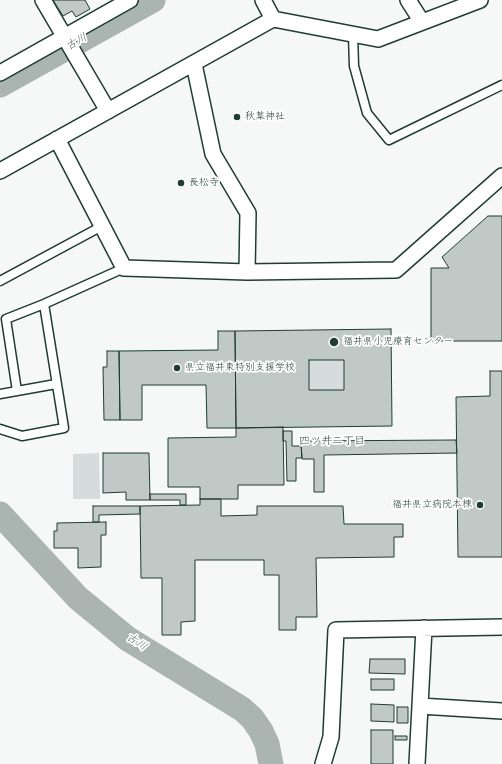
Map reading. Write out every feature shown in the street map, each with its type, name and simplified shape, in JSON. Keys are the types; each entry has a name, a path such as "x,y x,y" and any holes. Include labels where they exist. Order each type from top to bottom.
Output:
{"street":[{"path":"43,0 108,111"},
{"path":"0,73 130,0"},
{"path":"263,0 272,19"},
{"path":"408,0 422,22"},
{"path":"0,171 194,64 272,19 378,39 480,0"},
{"path":"194,64 213,154 248,213 247,272"},
{"path":"57,139 104,225 124,268 247,272 396,270 502,176"},
{"path":"323,764 331,737 336,630 502,627"},
{"path":"417,764 424,628"},
{"path":"420,706 502,711"}],"lane":[{"path":"353,35 354,66 367,113 389,140 502,86"},
{"path":"0,281 104,225"},
{"path":"17,391 6,319 44,304 124,268"},
{"path":"0,429 22,436 64,428 44,304"},
{"path":"0,394 56,384"}],"shaded area":[{"path":"309,360 344,360 344,390 309,390"},
{"path":"99,453 100,499 73,499 73,454"}],"building":[{"path":"53,0 85,0 90,9 76,17 72,11 63,16"},
{"path":"488,216 502,216 502,341 431,341 431,268 449,268 442,257"},
{"path":"391,329 392,426 236,428 235,331","holes":["309,360 344,360 344,390 309,390"]},
{"name":"県立福井東特別支援学校","path":"218,331 235,331 236,428 207,428 206,385 142,385 142,420 120,420 119,351 218,350"},
{"path":"107,351 119,351 120,420 104,420 103,367 107,367"},
{"name":"福井県立病院本棟","path":"490,371 502,371 502,557 458,557 456,397 490,396"},
{"path":"283,427 284,485 238,485 238,499 200,499 200,487 168,487 168,438 236,437 236,428"},
{"path":"283,431 292,431 292,446 301,446 302,458 296,458 296,481 287,481 286,441 283,441"},
{"path":"456,440 457,453 324,455 324,492 314,492 314,459 302,459 301,441"},
{"path":"103,453 149,453 150,500 126,500 126,492 103,493"},
{"path":"150,494 186,494 186,505 180,505 180,500 150,500"},
{"path":"200,499 221,499 221,516 257,515 257,506 343,506 344,524 403,524 403,537 394,537 394,557 316,558 317,617 296,617 296,630 279,630 279,575 264,575 264,560 195,560 195,621 181,622 181,635 162,635 162,578 141,578 140,506 200,505"},
{"path":"93,506 140,506 140,514 99,515 99,522 93,522"},
{"path":"106,522 106,535 101,535 101,567 78,568 78,548 54,548 54,531 57,531 57,523"},
{"path":"370,659 405,659 405,674 369,673"},
{"path":"371,679 394,679 394,690 371,690"},
{"path":"371,704 394,705 394,722 371,721"},
{"path":"397,707 408,707 408,723 397,723"},
{"path":"371,730 393,730 393,764 371,764"},
{"path":"395,736 407,736 407,740 395,740"}],"waterway":[{"name":"古川","path":"0,85 153,0"},
{"name":"古川","path":"0,514 78,598 128,639 242,709 252,718 261,731 267,744 271,764"}],"place":[{"name":"秋葉神社","path":"237,117"},
{"name":"長松寺","path":"181,183"},
{"name":"福井県小児療育センター","path":"334,342"},
{"name":"県立福井東特別支援学校","path":"177,368"},
{"name":"福井県立病院本棟","path":"480,505"}],"district":[{"name":"四ツ井二丁目","path":"332,442"}]}
